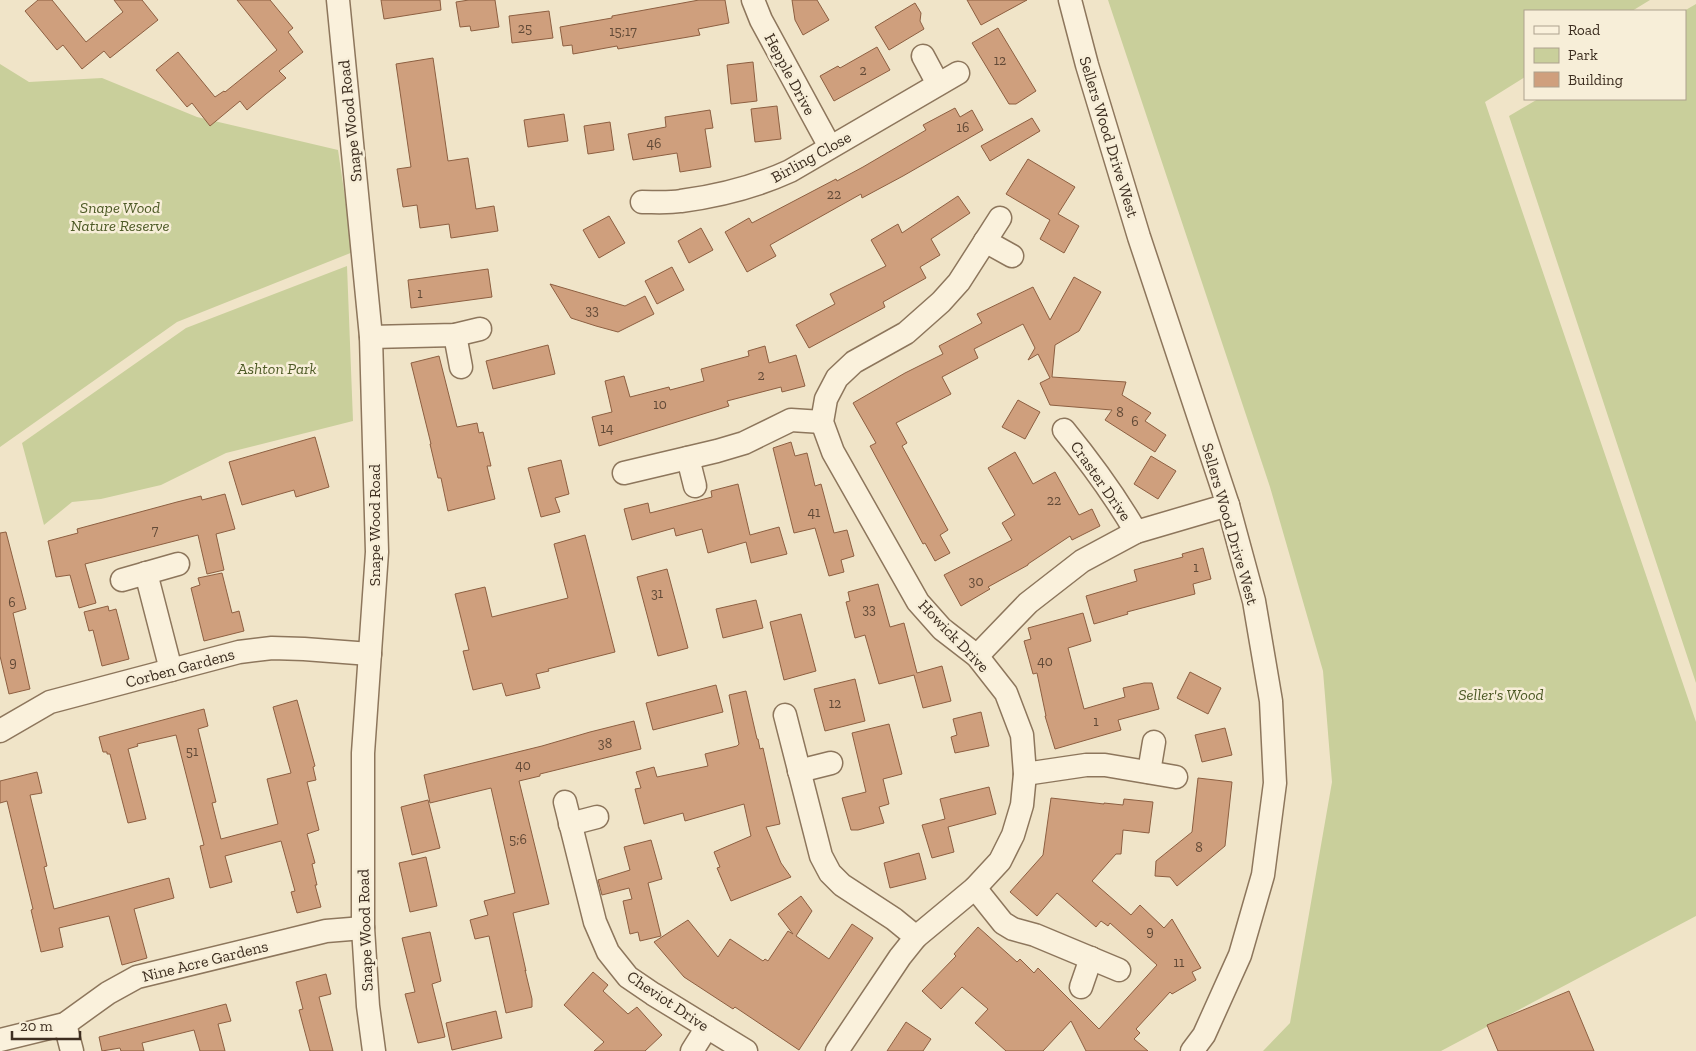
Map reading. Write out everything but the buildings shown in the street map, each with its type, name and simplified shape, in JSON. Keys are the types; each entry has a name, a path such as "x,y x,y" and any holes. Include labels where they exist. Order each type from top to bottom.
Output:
{"street":[{"name":"Snape Wood Road","path":"338,0 371,337 377,552 364,753 363,928 368,1006 374,1051"},
{"name":"Hepple Drive","path":"752,0 830,147"},
{"name":"Sellers Wood Drive West","path":"1070,0 1087,65 1139,237 1228,505 1254,601 1271,701 1274,783 1263,875 1240,955 1204,1034 1192,1051"},
{"path":"923,56 938,84"},
{"name":"Birling Close","path":"642,202 680,201 740,190 765,182 790,171 958,73"},
{"path":"624,473 744,443 791,420 822,422 826,399 837,378 854,362 906,333 925,318 960,282 1000,218"},
{"path":"985,241 1012,256"},
{"path":"371,337 455,335 480,329"},
{"path":"455,335 461,366"},
{"name":"Howick Drive","path":"822,422 833,452 918,602 942,629 977,656 1006,693 1022,735 1025,774 1022,805 1013,835 1000,861 975,888 916,937 900,957 837,1051"},
{"name":"Craster Drive","path":"1064,430 1102,477 1136,532"},
{"path":"688,458 695,486"},
{"name":"Craster Drive","path":"977,656 1028,603 1082,562 1136,532 1228,505"},
{"path":"122,580 178,564"},
{"path":"146,573 171,670"},
{"name":"Corben Gardens","path":"0,731 50,702 239,652 272,648 370,654"},
{"path":"785,715 821,856 830,873 842,886 894,920 916,937"},
{"path":"1149,772 1154,742"},
{"path":"799,771 831,763"},
{"path":"1025,774 1086,765 1105,765 1176,777"},
{"name":"Cheviot Drive","path":"565,802 595,922 608,952 628,976 652,994 746,1051"},
{"path":"570,824 598,817"},
{"path":"975,888 1003,923 1013,930 1035,935 1119,970"},
{"name":"Nine Acre Gardens","path":"0,1040 65,1024 108,993 137,977 326,931 363,928"},
{"path":"1081,987 1091,958"},
{"path":"65,1024 72,1051"},
{"path":"692,1051 707,1027"}],"green space":[{"name":"Seller's Wood","path":"1108,0 1650,0 1634,10 1524,10 1524,78 1485,102 1696,722 1696,916 1441,1051 1263,1051 1290,1023 1332,782 1323,671 1270,487"},
{"path":"1696,4 1696,683 1509,116 1536,100 1686,100 1686,10"},
{"name":"Snape Wood Nature Reserve","path":"0,64 29,82 102,78 197,117 338,150 353,252 177,322 0,447"},
{"name":"Ashton Park","path":"347,266 353,421 226,453 161,485 101,499 72,502 44,525 22,443 186,328"}]}
